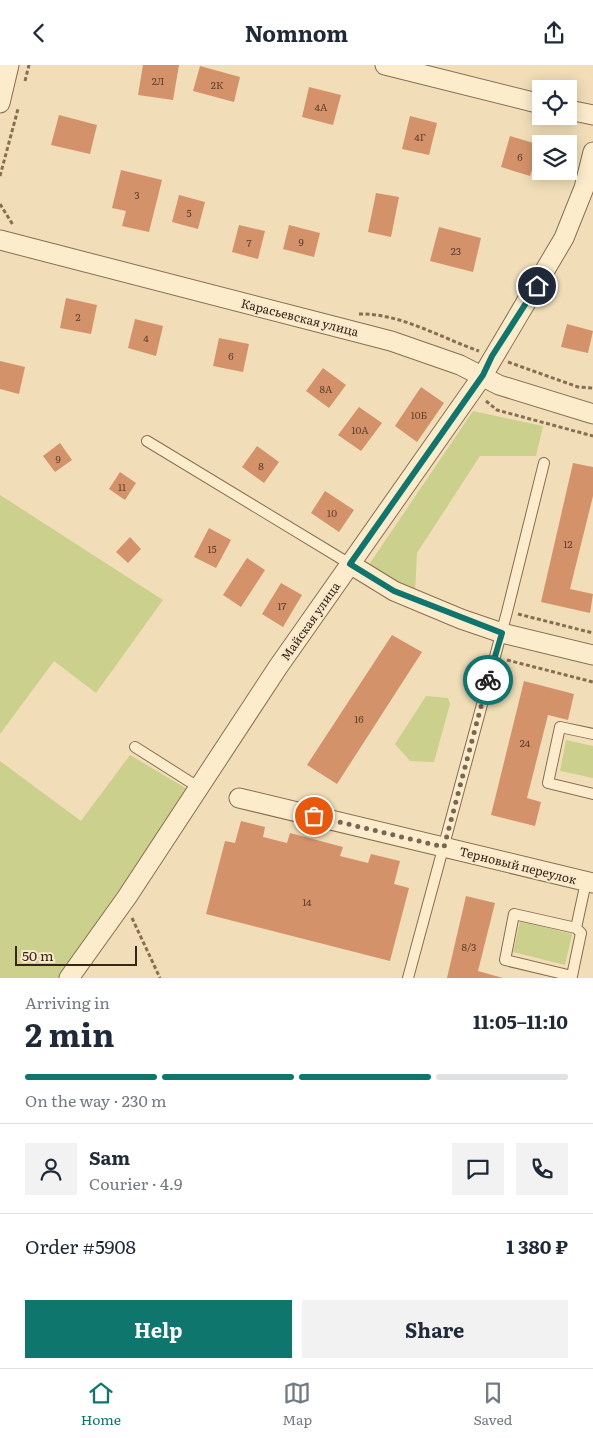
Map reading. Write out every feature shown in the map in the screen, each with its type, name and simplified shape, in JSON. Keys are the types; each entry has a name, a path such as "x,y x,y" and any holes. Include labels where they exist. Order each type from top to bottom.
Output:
{"street":[{"path":"0,103 9,65"},
{"path":"385,65 532,102"},
{"path":"577,112 593,115"},
{"name":"Майская улица","path":"69,978 123,903 198,787 350,564 483,375 564,238 584,188 593,152"},
{"name":"Карасьевская улица","path":"0,240 391,341 460,365 483,375 499,385 593,414"},
{"path":"350,564 394,591 502,633 593,655"},
{"name":"Терновый переулок","path":"239,798 589,882"}],"lane":[{"path":"147,441 350,564"},
{"path":"408,978 502,633 544,463"},
{"path":"593,734 560,727 548,783 593,794"},
{"path":"136,747 198,787"},
{"path":"576,928 589,882"},
{"path":"514,914 576,928 581,933 572,976 505,960 514,914"}],"path":[{"path":"24,83 29,65"},
{"path":"0,176 19,102"},
{"path":"0,204 14,227"},
{"path":"470,394 490,403 497,410 593,436"},
{"path":"507,611 593,633"},
{"path":"494,657 593,682"},
{"path":"123,903 136,925 160,978"}],"green space":[{"path":"473,411 543,426 536,456 480,456 417,553 415,593 368,566"},
{"path":"0,495 163,600 96,693 54,661 0,734"},
{"path":"426,696 448,698 450,704 434,762 410,761 395,744"},
{"path":"566,740 593,746 593,778 560,771"},
{"path":"130,755 189,790 58,978 0,978 0,761 81,821"},
{"path":"520,921 572,934 565,965 513,952"}],"building":[{"path":"143,65 179,65 173,100 138,95"},
{"path":"200,66 240,77 234,102 193,91"},
{"path":"309,87 341,95 333,125 302,117"},
{"path":"59,115 97,125 90,154 51,145"},
{"path":"410,116 437,123 429,155 402,149"},
{"path":"510,136 532,143 532,170 530,176 501,167"},
{"path":"121,170 162,180 149,232 122,226 126,211 112,208"},
{"path":"376,193 399,197 391,237 368,232"},
{"path":"179,195 205,202 198,229 172,222"},
{"path":"239,225 265,231 258,259 232,252"},
{"path":"289,225 320,233 314,257 283,249"},
{"path":"439,227 481,238 473,272 430,261"},
{"path":"66,298 97,305 91,334 60,328"},
{"path":"135,319 163,326 156,356 128,348"},
{"path":"567,324 593,331 588,353 561,347"},
{"path":"219,338 249,344 243,372 213,366"},
{"path":"0,361 25,367 19,394 0,389"},
{"path":"323,368 346,385 329,408 306,391"},
{"path":"421,387 444,403 417,442 395,426"},
{"path":"359,407 382,423 361,451 338,435"},
{"path":"60,443 72,460 55,472 43,456"},
{"path":"257,446 279,462 264,483 242,467"},
{"path":"573,463 593,467 593,496 570,589 593,594 590,613 541,602"},
{"path":"120,472 136,483 125,500 109,489"},
{"path":"325,491 354,510 339,532 311,513"},
{"path":"209,528 231,540 216,568 194,557"},
{"path":"130,537 141,549 128,563 116,552"},
{"path":"247,558 265,570 241,607 223,595"},
{"path":"281,583 302,595 283,627 262,614"},
{"path":"392,635 422,652 337,784 307,765"},
{"path":"524,681 574,694 568,720 548,715 527,798 541,802 535,826 491,815"},
{"path":"241,821 265,827 263,837 287,843 290,833 343,847 340,856 368,863 371,854 400,861 394,884 409,888 390,961 206,914 225,841 235,843"},
{"path":"466,896 495,903 478,971 503,978 447,978"}],"way so far":[{"path":"314,816 444,847 488,680"}],"route":[{"path":"488,680 502,633 461,619 394,591 350,564 483,375 492,356 537,286"}]}
